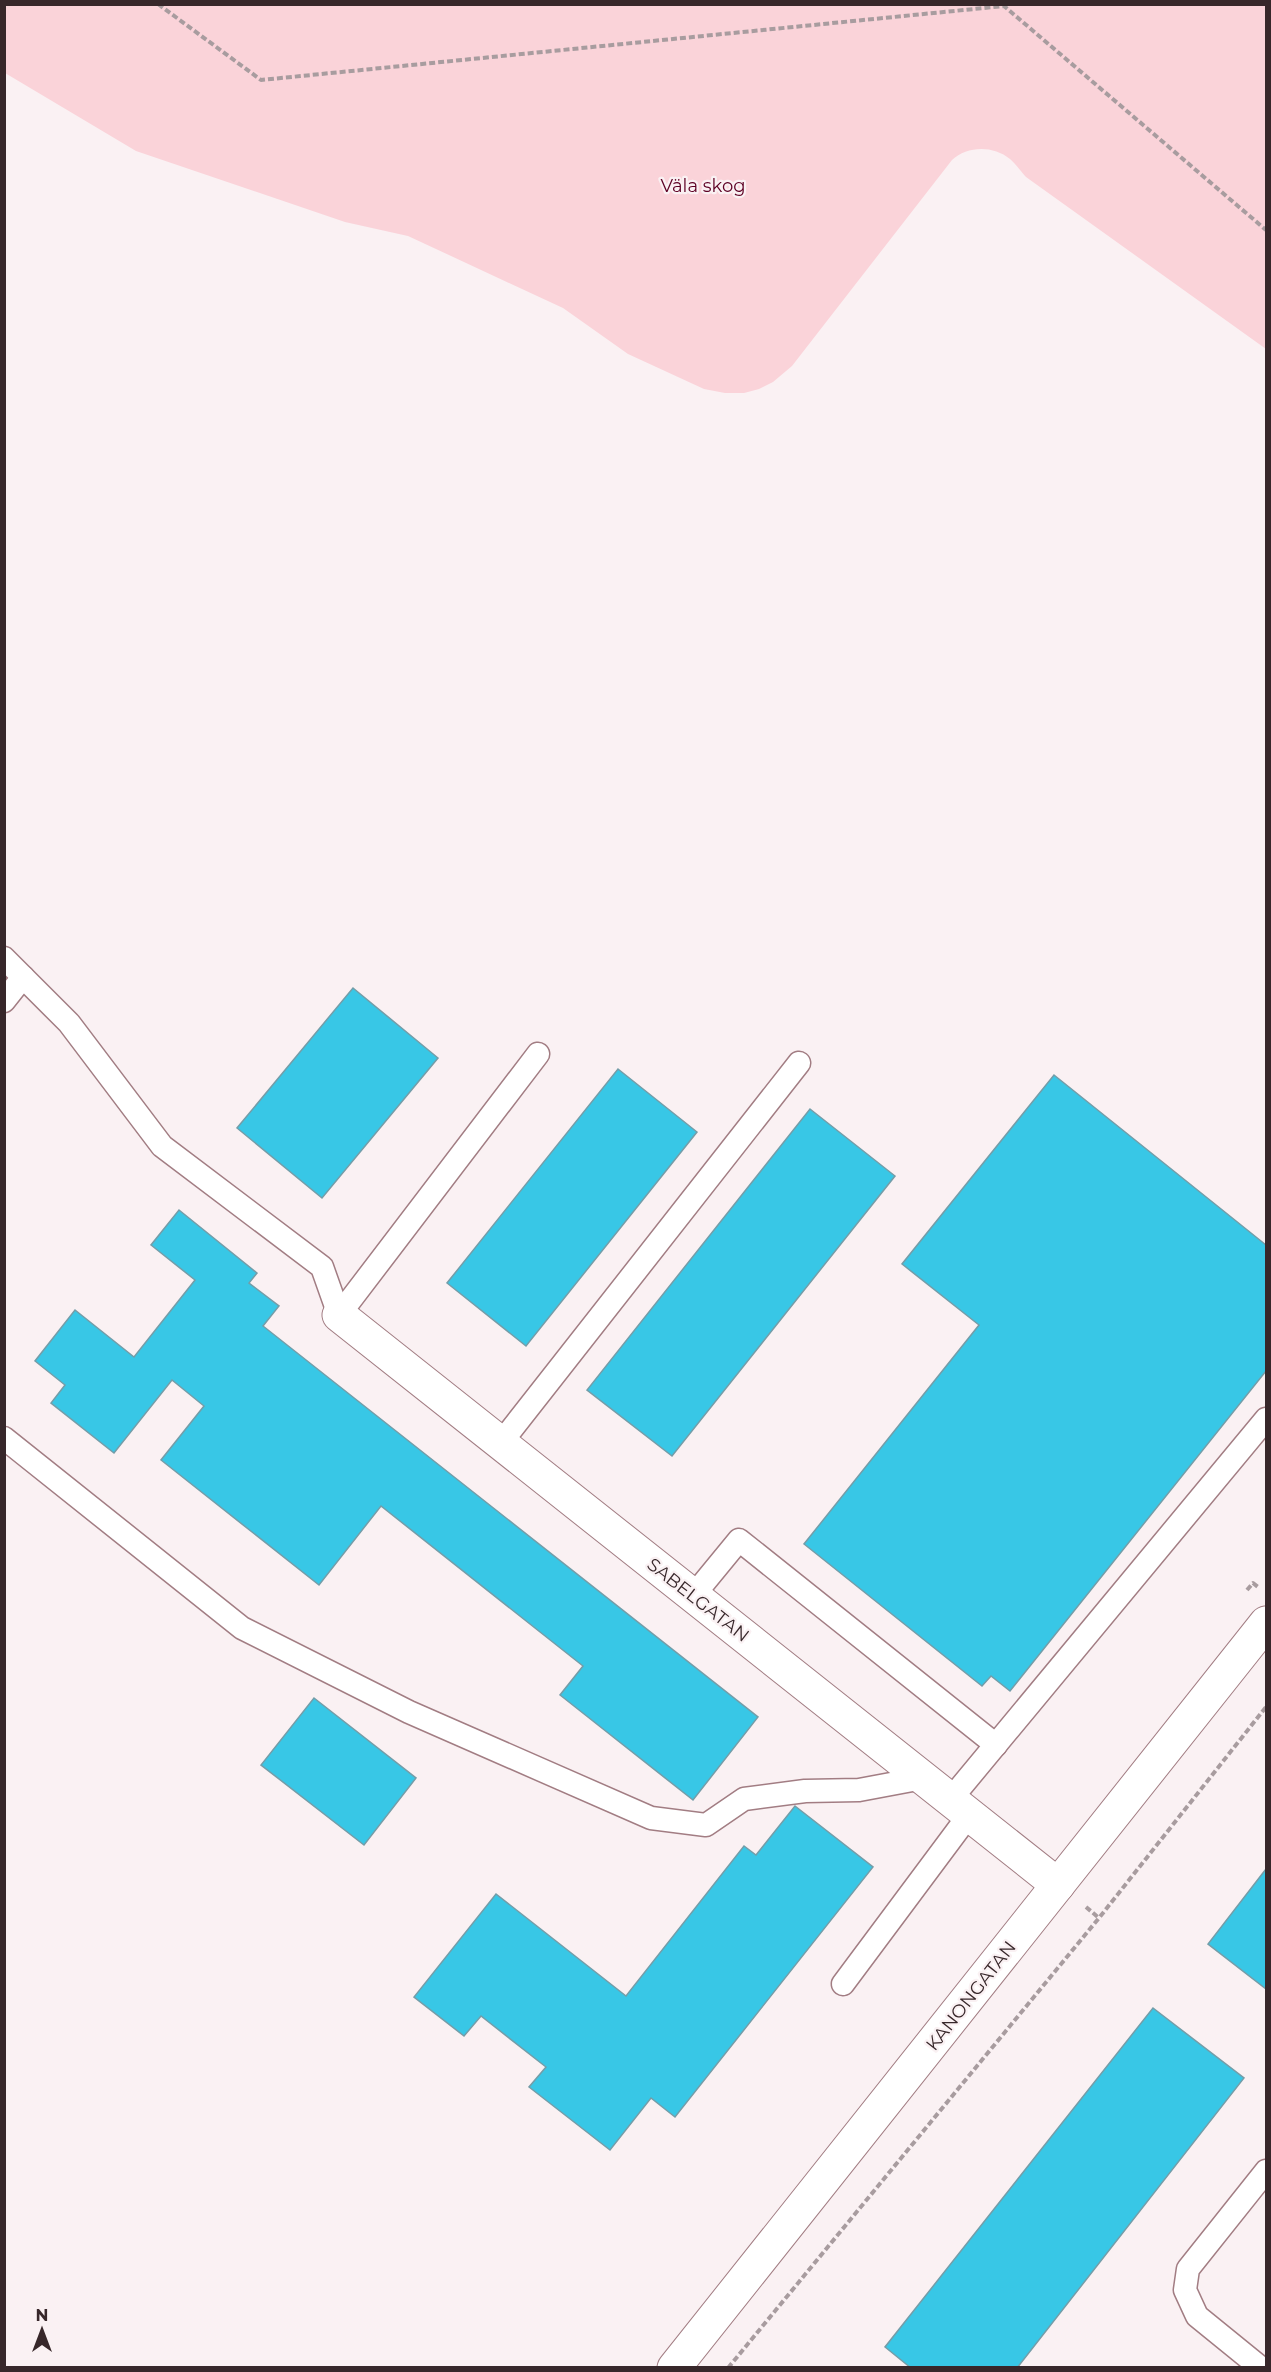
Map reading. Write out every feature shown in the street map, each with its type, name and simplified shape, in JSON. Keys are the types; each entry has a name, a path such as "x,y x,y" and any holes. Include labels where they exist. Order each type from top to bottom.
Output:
{"street":[{"name":"SABELGATAN","path":"339,1315 1058,1885"},
{"name":"KANONGATAN","path":"674,2367 1266,1623"}],"lane":[{"path":"4,958 69,1023 162,1146 322,1267 339,1315"},
{"path":"4,1001 23,977"},
{"path":"339,1315 538,1054"},
{"path":"500,1444 799,1063"},
{"path":"843,1984 960,1808 996,1745 1266,1419"},
{"path":"4,1438 242,1628 409,1712 651,1818 706,1825 744,1799 805,1791 859,1791 923,1778"},
{"path":"693,1596 739,1540 996,1745"},
{"path":"1261,2367 1197,2316 1185,2290 1188,2269 1266,2171"}],"path":[{"path":"159,4 261,80 1005,5 1266,230"},
{"path":"728,2367 1100,1918 1266,1707"}],"green space":[{"name":"Väla skog","path":"5,4 1266,5 1266,349 1026,177 1003,154 980,149 965,152 952,160 792,366 773,382 744,393 725,393 704,389 628,354 563,308 408,236 345,222 136,151 5,73"}],"building":[{"path":"353,988 438,1058 322,1198 237,1128"},
{"path":"618,1069 697,1132 526,1346 447,1283"},
{"path":"1054,1075 1266,1245 1266,1371 1010,1691 991,1676 982,1686 804,1544 979,1325 902,1264"},
{"path":"810,1109 895,1176 672,1456 587,1390"},
{"path":"179,1210 257,1273 249,1283 279,1306 263,1326 758,1717 693,1800 560,1695 583,1666 381,1506 319,1585 161,1460 204,1406 172,1380 114,1453 51,1403 65,1385 35,1361 75,1310 134,1357 195,1280 151,1245"},
{"path":"314,1698 416,1778 364,1845 261,1765"},
{"path":"795,1806 873,1867 675,2117 651,2098 610,2150 529,2087 546,2067 481,2016 464,2036 414,1997 496,1894 626,1996 744,1846 756,1855"},
{"path":"1266,1869 1266,1989 1208,1944"},
{"path":"1153,2008 1244,2078 1017,2368 911,2368 885,2347"}]}
